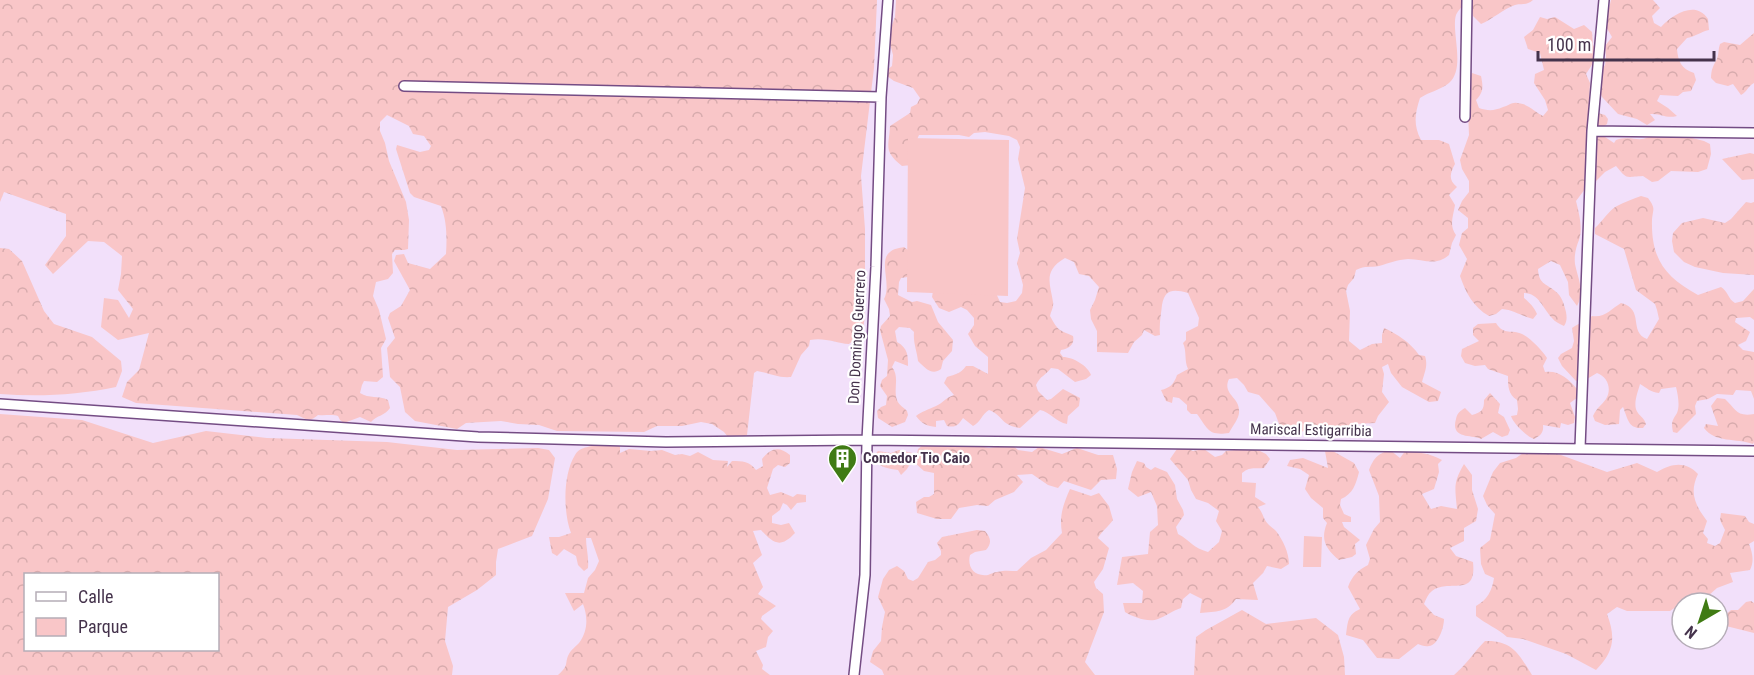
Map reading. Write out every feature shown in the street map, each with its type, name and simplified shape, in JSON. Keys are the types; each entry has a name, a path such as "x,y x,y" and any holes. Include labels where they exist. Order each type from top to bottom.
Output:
{"street":[{"name":"Don Domingo Guerrero","path":"854,675 865,575 867,440 876,267 881,97 888,0"},
{"path":"1465,117 1467,0"},
{"path":"1580,448 1592,131 1604,0"},
{"path":"404,86 881,97"},
{"path":"1592,131 1754,134"},
{"name":"Mariscal Estigarribia","path":"0,404 478,437 666,442 867,440 1754,451"}],"green space":[{"path":"0,0 877,0 874,68 861,176 865,229 865,284 861,308 865,313 863,327 860,334 849,344 810,340 809,346 801,355 791,377 757,371 754,373 747,435 736,439 728,437 712,424 701,422 682,426 657,426 644,432 557,431 539,425 501,421 466,423 457,429 415,421 405,412 400,387 390,377 387,348 395,338 388,318 390,313 401,306 410,290 394,261 396,255 404,254 408,263 430,269 446,254 446,230 441,206 414,197 410,193 396,149 397,145 420,152 429,150 431,146 424,136 413,134 409,126 387,115 380,122 380,131 389,161 406,202 409,220 408,249 395,250 392,254 393,273 388,279 376,282 373,296 386,339 381,348 383,377 377,382 364,381 360,393 388,400 390,408 388,411 371,422 360,417 344,423 338,416 333,415 318,415 308,420 297,415 136,403 122,397 127,382 139,370 149,333 118,340 101,327 104,298 118,300 129,318 133,309 118,290 122,256 104,242 88,241 53,274 45,265 66,236 66,214 4,192 0,202"},
{"path":"896,0 1467,0 1456,15 1457,68 1454,76 1446,85 1420,98 1416,119 1421,140 1439,140 1449,144 1455,164 1451,176 1452,182 1457,187 1449,195 1455,205 1452,224 1456,235 1449,255 1434,262 1408,259 1359,268 1346,291 1350,311 1349,341 1360,350 1372,344 1382,343 1384,328 1398,336 1412,346 1419,355 1425,356 1426,366 1422,382 1441,392 1438,401 1429,402 1402,387 1391,373 1388,364 1382,367 1384,374 1382,392 1389,402 1375,423 1354,424 1340,430 1323,425 1291,435 1281,429 1275,413 1259,395 1248,392 1237,378 1229,379 1227,384 1238,406 1238,416 1229,433 1213,432 1206,427 1197,414 1191,414 1187,410 1187,405 1179,398 1173,397 1172,403 1166,401 1161,390 1169,387 1177,375 1188,369 1183,343 1186,340 1186,332 1198,326 1199,318 1188,293 1174,291 1165,296 1162,305 1160,335 1155,336 1144,330 1128,353 1097,352 1097,331 1091,319 1090,310 1099,287 1089,276 1079,274 1074,262 1065,258 1053,268 1051,273 1053,307 1050,316 1059,329 1073,336 1071,346 1061,350 1060,353 1063,357 1080,363 1091,375 1075,382 1058,369 1051,368 1036,385 1038,391 1047,400 1063,389 1080,398 1079,406 1068,416 1067,424 1040,410 1020,428 1005,423 989,410 973,426 963,418 953,427 947,426 944,420 936,421 936,427 923,423 916,416 954,395 944,383 947,377 960,372 966,366 973,366 988,374 988,357 975,346 968,334 974,325 974,318 961,307 949,312 939,308 932,297 933,291 995,291 1000,302 1016,301 1022,293 1023,285 1017,263 1020,253 1017,239 1025,188 1018,159 1020,147 1017,140 1009,136 985,132 974,133 969,137 919,135 911,165 902,166 892,156 888,148 890,126 910,113 911,107 917,104 920,98 913,88 887,76 887,70 892,66 893,55 888,36 895,17"},
{"path":"1470,0 1533,0 1511,7 1481,24 1473,16"},
{"path":"1611,0 1653,0 1660,8 1652,16 1654,23 1661,27 1684,11 1697,10 1708,19 1709,30 1687,38 1677,49 1681,64 1694,73 1696,80 1691,91 1683,92 1678,96 1660,95 1657,101 1677,116 1650,114 1655,120 1647,125 1637,119 1618,114 1602,97 1600,92 1601,71 1605,65 1605,46 1612,37 1605,25"},
{"path":"1540,17 1547,19 1555,17 1574,29 1584,25 1592,32 1593,45 1599,54 1586,74 1590,83 1589,103 1598,113 1605,115 1608,119 1607,124 1603,127 1602,135 1614,143 1616,140 1623,139 1643,139 1658,127 1669,127 1684,136 1710,144 1711,154 1707,169 1698,172 1671,171 1658,181 1652,182 1643,176 1627,177 1616,166 1585,189 1576,201 1581,226 1575,257 1581,290 1577,306 1569,295 1568,282 1560,265 1551,261 1538,269 1541,280 1562,300 1567,316 1564,326 1553,319 1537,299 1524,293 1524,298 1537,314 1533,319 1502,309 1489,316 1471,299 1460,276 1467,259 1459,245 1462,233 1468,228 1468,218 1458,210 1469,192 1469,181 1460,160 1469,135 1467,88 1472,73 1481,76 1482,89 1476,100 1479,108 1494,110 1513,103 1521,103 1543,116 1548,110 1545,100 1534,83 1535,74 1544,70 1540,53 1528,49 1524,37 1533,30"},
{"path":"1754,33 1754,83 1741,95 1733,84 1728,86 1716,83 1711,78 1712,70 1718,57 1720,44 1724,42 1740,45"},
{"path":"908,138 1009,140 1008,296 907,292"},
{"path":"1754,154 1754,179 1742,180 1722,159"},
{"path":"1641,196 1648,198 1653,207 1652,234 1657,256 1669,274 1677,281 1698,295 1721,287 1735,303 1743,301 1754,289 1754,320 1750,317 1736,318 1735,322 1750,332 1746,341 1738,345 1743,350 1754,352 1754,399 1751,391 1736,390 1733,395 1717,394 1697,401 1696,414 1677,433 1673,432 1672,426 1678,407 1676,387 1661,389 1659,393 1640,384 1636,398 1636,410 1646,424 1643,428 1631,425 1623,407 1620,410 1619,424 1605,425 1595,421 1593,416 1608,395 1609,387 1606,380 1597,373 1587,379 1576,381 1558,358 1572,348 1574,341 1572,328 1592,316 1604,314 1621,303 1633,310 1638,331 1647,339 1659,319 1655,304 1636,290 1624,249 1595,234 1595,228 1614,208"},
{"path":"1746,202 1754,202 1754,275 1723,273 1695,267 1684,262 1674,252 1673,233 1682,223 1703,218 1725,223"},
{"path":"904,247 913,254 914,276 901,278 898,295 912,302 931,305 938,322 953,340 952,351 943,361 941,369 935,372 918,361 914,332 910,328 899,327 895,331 897,342 907,352 908,362 908,366 895,361 892,367 896,375 896,396 908,415 905,422 892,427 878,418 877,411 886,405 887,396 880,386 882,380 887,376 888,360 880,330 890,316 884,299 887,287 885,261 891,251"},
{"path":"0,248 9,249 22,261 44,311 54,324 92,337 121,361 122,371 116,387 58,395 0,394"},
{"path":"1496,323 1502,330 1522,334 1529,338 1547,358 1543,366 1545,372 1554,372 1562,376 1577,389 1578,397 1570,403 1575,417 1574,423 1568,425 1561,423 1560,428 1543,425 1540,435 1534,439 1531,438 1512,419 1511,416 1517,415 1518,409 1517,400 1509,390 1508,376 1488,369 1485,365 1475,366 1465,363 1461,356 1462,349 1479,341 1473,335 1473,328 1478,324"},
{"path":"1490,393 1500,404 1498,413 1504,417 1510,430 1508,435 1502,437 1493,432 1481,439 1459,433 1455,426 1456,417 1460,411 1465,408 1472,415 1480,412 1484,400"},
{"path":"1717,398 1725,399 1740,413 1754,414 1753,444 1720,438 1704,428 1706,424 1718,426 1711,406"},
{"path":"0,414 82,420 153,443 206,431 267,438 387,442 457,450 538,448 549,450 555,458 548,499 532,536 498,549 496,575 477,590 448,607 445,641 453,666 452,675 0,675"},
{"path":"611,435 620,447 620,453 629,449 662,450 675,455 690,456 698,452 713,460 728,461 727,467 732,461 739,461 748,463 756,470 763,466 762,459 769,452 779,449 790,455 790,463 785,467 778,465 773,469 767,488 770,495 781,492 793,497 797,494 806,495 806,502 797,503 791,510 783,503 780,510 772,516 772,523 781,525 789,523 795,533 781,543 773,541 761,530 753,531 762,555 753,563 763,587 758,594 776,606 762,616 761,619 773,631 768,637 766,647 756,651 763,665 762,669 770,675 558,675 562,672 570,653 582,638 586,624 583,604 574,611 565,593 584,593 588,578 599,561 591,538 586,538 588,568 584,571 578,565 576,556 564,549 557,556 552,553 549,537 571,533 567,515 566,482 575,455 583,448 597,445"},
{"path":"924,444 950,447 974,445 989,448 1011,444 1018,450 1032,452 1039,447 1062,454 1077,448 1098,455 1113,455 1117,469 1116,479 1101,480 1091,490 1064,481 1058,488 1048,485 1032,474 1017,475 1023,482 1014,492 995,500 988,506 959,508 951,519 937,519 917,513 916,502 934,494 934,473 924,471 914,462 901,475 898,470 878,464 873,457 878,451 891,453 899,450 917,454 918,449"},
{"path":"1179,446 1193,451 1204,449 1215,457 1226,451 1254,448 1266,454 1270,459 1264,468 1245,471 1242,473 1242,482 1256,483 1255,497 1266,504 1258,507 1266,522 1281,538 1287,551 1289,564 1281,569 1267,566 1253,583 1258,600 1236,599 1225,609 1200,613 1202,599 1190,593 1183,599 1181,608 1158,619 1146,620 1125,612 1123,603 1142,603 1143,591 1133,583 1117,585 1122,557 1148,554 1150,532 1158,525 1157,506 1151,492 1138,497 1128,489 1137,461 1144,463 1151,470 1155,467 1167,472 1175,485 1177,499 1184,515 1176,527 1178,534 1208,552 1219,542 1222,531 1216,521 1219,511 1208,503 1196,499 1188,480 1170,459"},
{"path":"1331,450 1354,463 1359,472 1353,488 1341,499 1340,505 1344,514 1351,517 1351,522 1342,522 1344,527 1360,540 1355,544 1356,554 1339,560 1331,552 1324,539 1327,523 1323,518 1323,508 1311,498 1305,489 1309,475 1300,469 1287,466 1290,460 1303,458 1328,468 1325,451"},
{"path":"1390,450 1400,458 1406,450 1442,460 1438,464 1439,472 1434,489 1422,494 1431,509 1441,506 1457,509 1456,485 1464,464 1472,475 1472,490 1478,509 1476,521 1464,528 1464,541 1450,548 1456,556 1473,562 1471,580 1460,586 1446,586 1431,592 1424,604 1434,615 1444,619 1440,636 1432,645 1418,644 1399,659 1377,658 1363,640 1346,635 1350,616 1360,609 1348,587 1356,574 1368,565 1370,559 1366,545 1380,522 1379,496 1369,470 1376,457"},
{"path":"1541,450 1561,455 1607,472 1637,463 1657,472 1673,465 1689,467 1698,474 1694,493 1699,510 1707,521 1703,533 1708,539 1707,543 1715,546 1720,543 1725,530 1720,520 1721,513 1745,516 1749,522 1754,524 1754,541 1749,544 1752,558 1750,570 1730,573 1733,582 1714,591 1670,591 1670,611 1627,611 1617,607 1607,614 1612,630 1610,651 1596,670 1566,654 1523,639 1507,637 1476,616 1476,606 1488,595 1494,578 1485,574 1481,564 1480,548 1490,540 1495,514 1483,496 1493,472 1500,463 1516,458 1526,451"},
{"path":"1070,489 1091,496 1099,493 1109,506 1113,520 1098,538 1109,548 1103,569 1094,582 1096,588 1103,594 1104,612 1085,662 1095,675 884,675 882,670 870,662 873,651 881,641 885,612 878,597 883,579 889,570 897,566 904,571 908,579 913,581 918,578 928,562 941,555 937,543 942,537 977,530 985,531 990,538 990,543 986,550 970,555 971,567 975,573 988,575 1002,571 1017,571 1031,558 1046,550 1062,533 1062,511"},
{"path":"1304,536 1322,537 1321,567 1303,567"},
{"path":"1746,602 1754,603 1754,633 1730,627 1730,611 1738,610"},
{"path":"1242,610 1266,624 1316,618 1338,635 1344,657 1345,675 1194,675 1196,637"},
{"path":"1485,641 1502,643 1514,650 1532,675 1454,675"}],"place":[{"name":"Comedor Tio Caio","path":"842,484"}]}
